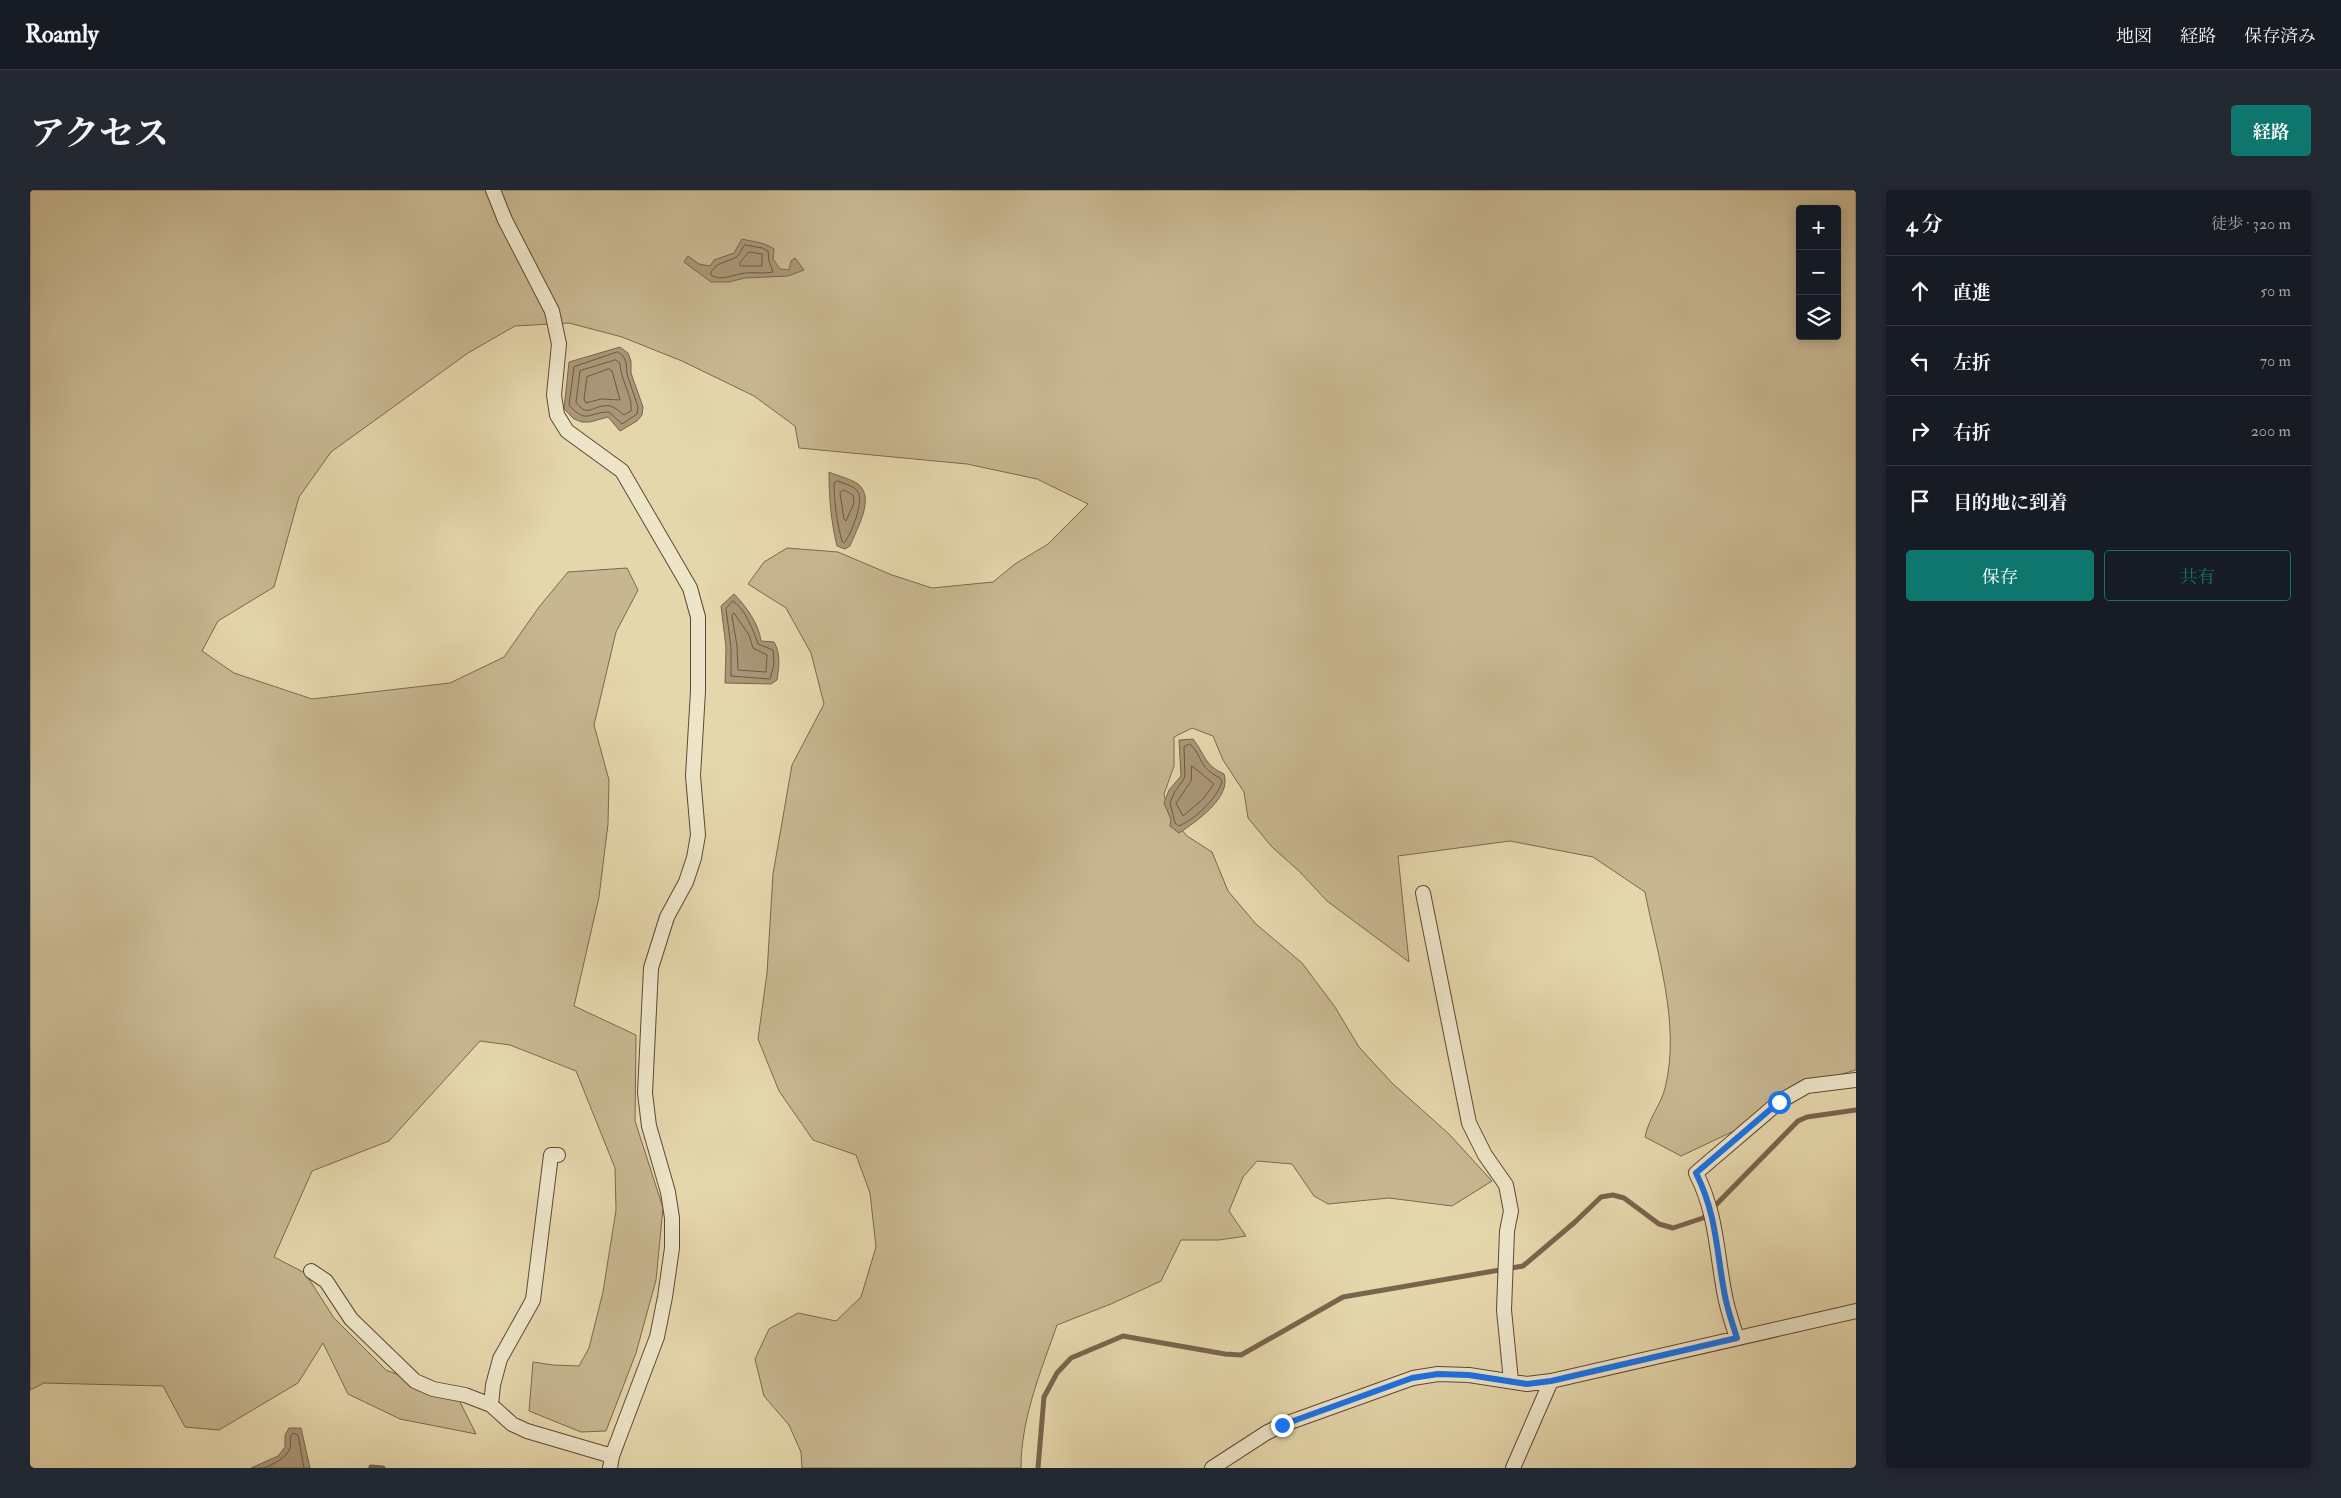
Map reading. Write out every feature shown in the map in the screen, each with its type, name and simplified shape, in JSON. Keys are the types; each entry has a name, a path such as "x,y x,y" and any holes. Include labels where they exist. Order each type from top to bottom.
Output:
{"street":[{"path":"311,1271 326,1281 351,1319 416,1382 433,1389 465,1395 491,1405 512,1424 611,1462 656,1337 665,1298 672,1248 672,1218 668,1192 649,1126 646,1083 651,968 656,946 667,917 686,882 694,858 698,835 693,776 698,691 698,617 690,588 622,471 567,431 557,415 554,395 559,344 552,311 493,190"},
{"path":"1423,893 1468,1123 1485,1155 1506,1185 1511,1210 1507,1231 1504,1310 1511,1381"},
{"path":"1737,1338 1726,1300 1713,1216 1708,1198 1696,1173 1779,1102 1807,1086 1856,1080"},
{"path":"491,1405 493,1385 500,1359 533,1300 551,1155 558,1155"},
{"path":"1212,1468 1266,1433 1282,1425 1412,1378 1438,1374 1469,1375 1527,1384 1551,1381 1856,1311"},
{"path":"1513,1468 1551,1381"}],"shaded area":[{"path":"30,190 1856,190 1856,1070 1821,1080 1751,1123 1681,1156 1645,1137 1649,1123 1665,1088 1670,1040 1669,1015 1661,965 1645,892 1593,857 1510,841 1398,856 1409,962 1327,901 1299,871 1272,847 1248,818 1244,792 1223,760 1213,736 1192,728 1174,737 1174,766 1164,794 1169,815 1187,836 1212,852 1228,891 1256,924 1302,963 1335,1007 1359,1047 1393,1084 1449,1134 1492,1181 1452,1206 1389,1198 1328,1204 1314,1196 1292,1164 1257,1161 1243,1177 1229,1211 1246,1236 1219,1240 1181,1240 1161,1281 1111,1304 1057,1325 1028,1413 1024,1431 1021,1468 802,1468 801,1452 789,1425 764,1396 755,1359 769,1329 798,1313 836,1321 861,1297 876,1247 870,1193 856,1155 813,1140 779,1091 758,1039 767,973 773,874 792,765 824,704 811,653 786,608 748,584 764,562 787,548 838,552 892,575 932,588 993,582 1015,564 1048,544 1088,504 1037,479 967,464 799,448 795,426 754,396 682,361 622,337 569,323 515,326 468,353 331,452 299,497 274,587 218,621 202,651 234,673 312,699 450,683 504,657 539,607 568,572 627,568 638,590 616,632 594,725 609,780 608,824 599,897 574,1006 636,1035 635,1121 663,1208 656,1280 636,1353 606,1431 581,1432 529,1411 533,1362 579,1366 589,1348 603,1292 616,1210 615,1168 576,1071 510,1045 480,1041 389,1141 312,1171 274,1257 305,1273 334,1318 386,1370 458,1398 476,1434 400,1419 348,1394 323,1343 298,1383 219,1430 185,1427 163,1386 44,1383 30,1390"}],"water":[{"path":"742,239 774,249 773,259 780,269 789,270 791,261 795,258 804,270 788,276 711,282 684,262 688,256 699,264 710,266 714,260 734,253"},
{"path":"620,347 628,353 631,361 631,373 643,407 642,415 637,421 620,431 608,417 590,422 574,419 564,409 569,362"},
{"path":"829,472 858,484 863,490 865,497 865,506 860,523 850,546 845,549 837,546 835,537 829,491"},
{"path":"734,594 743,604 758,628 761,641 774,642 778,651 777,680 771,684 725,683 726,647 721,606"},
{"path":"1193,739 1212,767 1224,774 1225,783 1218,800 1211,808 1179,833 1170,826 1171,819 1164,803 1169,790 1181,776 1179,740"},
{"path":"289,1428 301,1428 310,1468 251,1468 278,1456 285,1447 285,1435"}],"waterway":[{"path":"1038,1468 1044,1397 1057,1373 1071,1358 1123,1336 1225,1354 1241,1355 1343,1297 1523,1266 1601,1197 1613,1195 1624,1198 1659,1224 1673,1228 1703,1218 1798,1121 1807,1117 1856,1110"},
{"path":"371,1467 383,1468"}],"route":[{"path":"1282,1425 1412,1378 1438,1374 1469,1375 1527,1384 1551,1381 1737,1338 1726,1300 1713,1216 1708,1196 1696,1173 1779,1102"}]}
